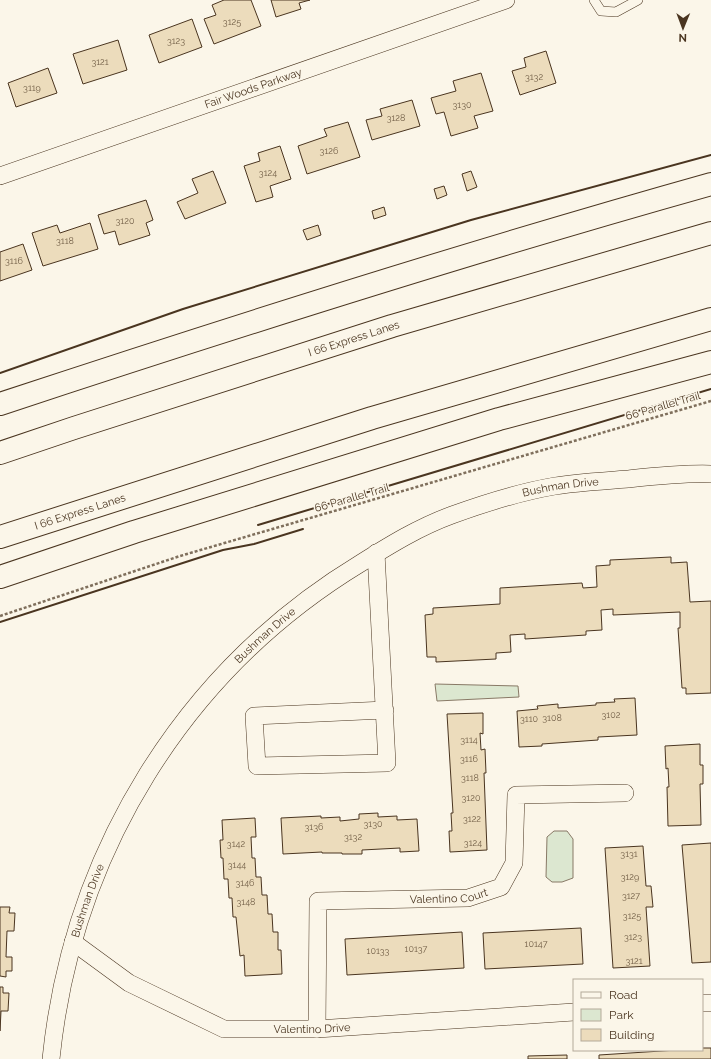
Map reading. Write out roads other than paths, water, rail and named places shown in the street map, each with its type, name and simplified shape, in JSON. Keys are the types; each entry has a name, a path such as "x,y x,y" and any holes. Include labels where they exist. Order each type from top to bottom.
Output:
{"highway":[{"path":"0,404 265,317 579,221 711,184"},
{"name":"I 66 Express Lanes","path":"0,453 81,425 392,326 711,233"},
{"name":"I 66 Express Lanes","path":"0,537 372,418 711,319"},
{"path":"0,577 134,532 499,419 711,362"}],"street":[{"name":"Fair Woods Parkway","path":"0,176 506,0"},
{"name":"Bushman Drive","path":"51,1059 54,1028 65,972 73,942 94,876 114,832 140,786 166,745 198,704 243,655 292,611 339,576 376,553 449,516 505,498 555,486 684,474 711,474"},
{"path":"376,553 385,710 387,763 257,766 254,716 385,710"},
{"name":"Valentino Court","path":"317,1029 318,901 468,898 501,887 514,863 516,796 625,793"},
{"name":"Valentino Drive","path":"73,942 128,983 224,1029 317,1029 573,1012"}],"lane":[{"path":"594,0 601,11 616,12 638,0"}]}
